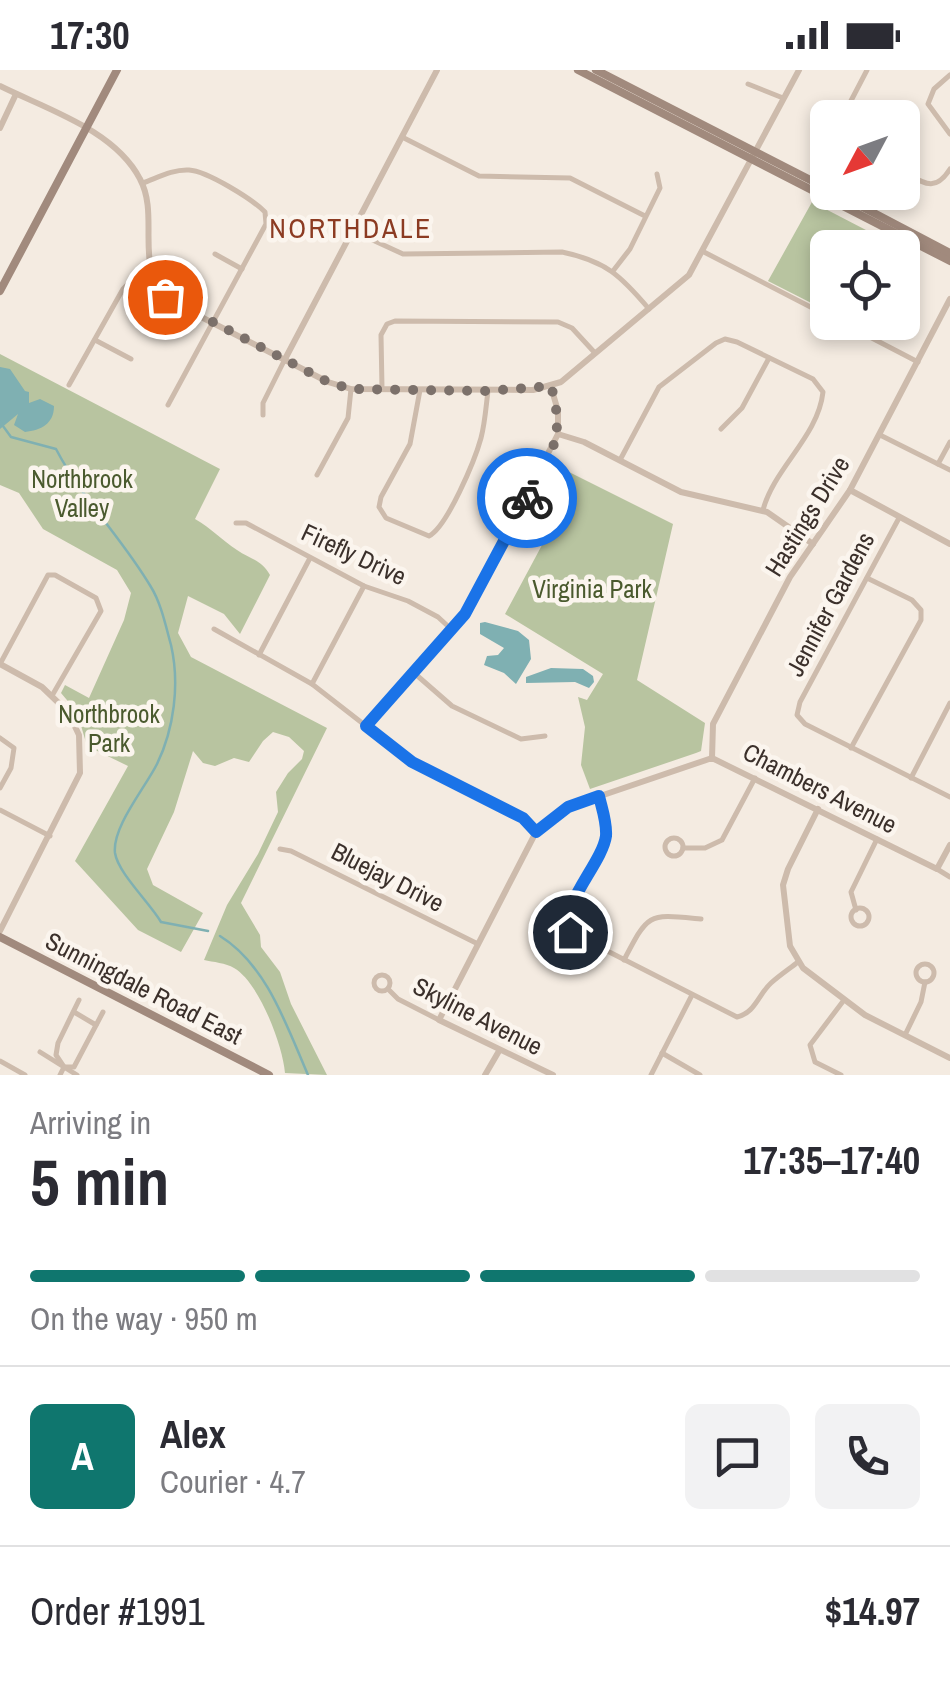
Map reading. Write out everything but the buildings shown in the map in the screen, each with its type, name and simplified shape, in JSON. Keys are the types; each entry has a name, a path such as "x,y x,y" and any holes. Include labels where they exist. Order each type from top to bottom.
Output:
{"main road":[{"path":"0,291 117,70"},
{"path":"578,70 810,181"},
{"path":"596,70 950,261"},
{"path":"869,210 950,252"},
{"name":"Sunningdale Road East","path":"0,934 269,1075"}],"street":[{"path":"263,415 263,402 437,70"},
{"path":"0,86 114,146 143,183 150,272 165,297 284,361 351,389 488,391 551,386 681,285 799,70"},
{"path":"851,100 867,70"},
{"path":"950,75 928,96 932,112 950,134"},
{"path":"748,84 783,98"},
{"path":"0,128 16,94"},
{"path":"402,138 479,176 570,178 645,216"},
{"path":"920,178 939,183 950,170"},
{"path":"143,183 172,172 196,172 255,202 265,212 266,224 168,405"},
{"path":"613,271 630,249 660,188 656,174"},
{"path":"353,230 403,254 562,252 613,271 649,310"},
{"path":"702,251 810,307"},
{"path":"215,254 242,269"},
{"path":"69,386 124,289 132,280 150,272"},
{"name":"Hastings Drive","path":"712,758 713,724 790,578 850,490 946,317 950,298"},
{"path":"382,389 382,335 387,324 395,320 558,322 572,328 594,353"},
{"path":"620,460 660,387 716,344 725,339 737,342 813,380 823,392 800,447 768,492 762,510"},
{"path":"95,340 131,359"},
{"path":"876,340 918,362"},
{"path":"721,430 742,408 769,358"},
{"path":"366,726 474,599 558,434 558,411 551,386"},
{"path":"420,388 410,444 381,496 379,507 386,518 428,536 441,525 473,461 481,438 488,391"},
{"path":"318,475 348,418 351,389"},
{"path":"558,434 584,442 681,492 762,510 813,544"},
{"path":"880,434 950,470"},
{"path":"938,464 950,442"},
{"path":"850,490 950,544"},
{"name":"Jennifer Gardens","path":"899,518 800,702 797,715 804,724 950,798"},
{"name":"Firefly Drive","path":"236,523 246,523 364,586 408,601 451,629"},
{"path":"259,655 310,558"},
{"path":"0,934 80,773 75,725 52,694 0,664 48,575 55,575 96,598 101,611 52,694"},
{"path":"851,748 921,620 921,610 912,600 867,578"},
{"path":"312,684 364,586"},
{"path":"214,629 312,684 412,762 514,812 536,832"},
{"path":"414,672 452,706 521,740 545,736"},
{"path":"910,778 950,703"},
{"path":"0,738 14,748 15,754 0,788"},
{"name":"Chambers Avenue","path":"439,1020 536,832 568,807 712,758 950,876"},
{"path":"683,848 704,848 722,840 755,778"},
{"path":"599,796 606,840 567,918 570,932 737,1018 752,1010 769,984 798,962"},
{"path":"818,809 783,885 790,946 798,962 866,1015 950,1058"},
{"path":"0,810 50,836"},
{"path":"856,910 851,892 877,839"},
{"path":"937,869 950,845"},
{"name":"Bluejay Drive","path":"280,849 291,850 478,944"},
{"path":"624,960 642,925 655,916 701,919"},
{"path":"905,1035 921,1002 925,982"},
{"name":"Skyline Avenue","path":"388,989 398,999 553,1075"},
{"path":"651,1075 692,995"},
{"path":"64,1067 56,1055 80,1000"},
{"path":"841,1075 814,1062 810,1045 844,1000"},
{"path":"74,1012 96,1025"},
{"path":"64,1067 74,1067 103,1012"},
{"path":"486,1075 499,1051"},
{"path":"40,1052 77,1075"},
{"path":"662,1053 700,1075"},
{"path":"0,1061 24,1075"},
{"path":"60,1075 64,1067"}],"green space":[{"path":"810,206 810,210 827,210 866,230 810,230 810,302 768,281"},
{"name":"Northbrook Valley","path":"0,354 220,469 195,519 259,563 270,575 240,634 224,614 188,596 178,633 191,657 327,728 241,903 260,935 261,947 280,972 291,1004 327,1075 285,1073 275,1032 252,987 234,968 204,960 227,905 278,812 276,792 302,759 304,751 289,737 273,732 249,762 234,758 215,766 203,763 193,751 174,812 147,869 153,885 203,913 181,952 138,930 75,861 128,766 87,746 77,712 61,693 65,685 89,698 124,620 131,593 117,570 43,529 19,493 0,485"},
{"name":"Virginia Park","path":"553,464 673,524 637,680 705,723 701,751 590,789 581,765 585,727 578,697 587,700 603,674 505,614 564,504 538,490"}],"water":[{"path":"0,367 10,369 29,392 29,403 40,399 54,406 46,425 25,432 14,425 18,414 0,429"},
{"path":"480,623 518,631 529,640 531,659 516,684 504,673 484,665 487,656 498,655 504,648 480,634"},
{"path":"551,668 583,669 593,676 594,682 589,688 575,682 526,683 526,677"}],"waterway":[{"path":"0,422 11,437 56,449 158,600 174,660 171,721 157,764 119,832 115,853 122,870 161,922 208,931"},
{"path":"220,936 251,963 263,980 308,1075"}],"way so far":[{"path":"165,297 328,382 351,389 488,391 551,386 558,411 558,434 527,498"}],"district":[{"name":"NORTHDALE","path":"351,228"}],"route":[{"path":"527,498 465,614 366,726 412,762 504,807 523,818 536,832 568,807 599,796 606,840 567,918 570,932"}],"park label":[{"name":"Northbrook Park","path":"109,728"}]}
